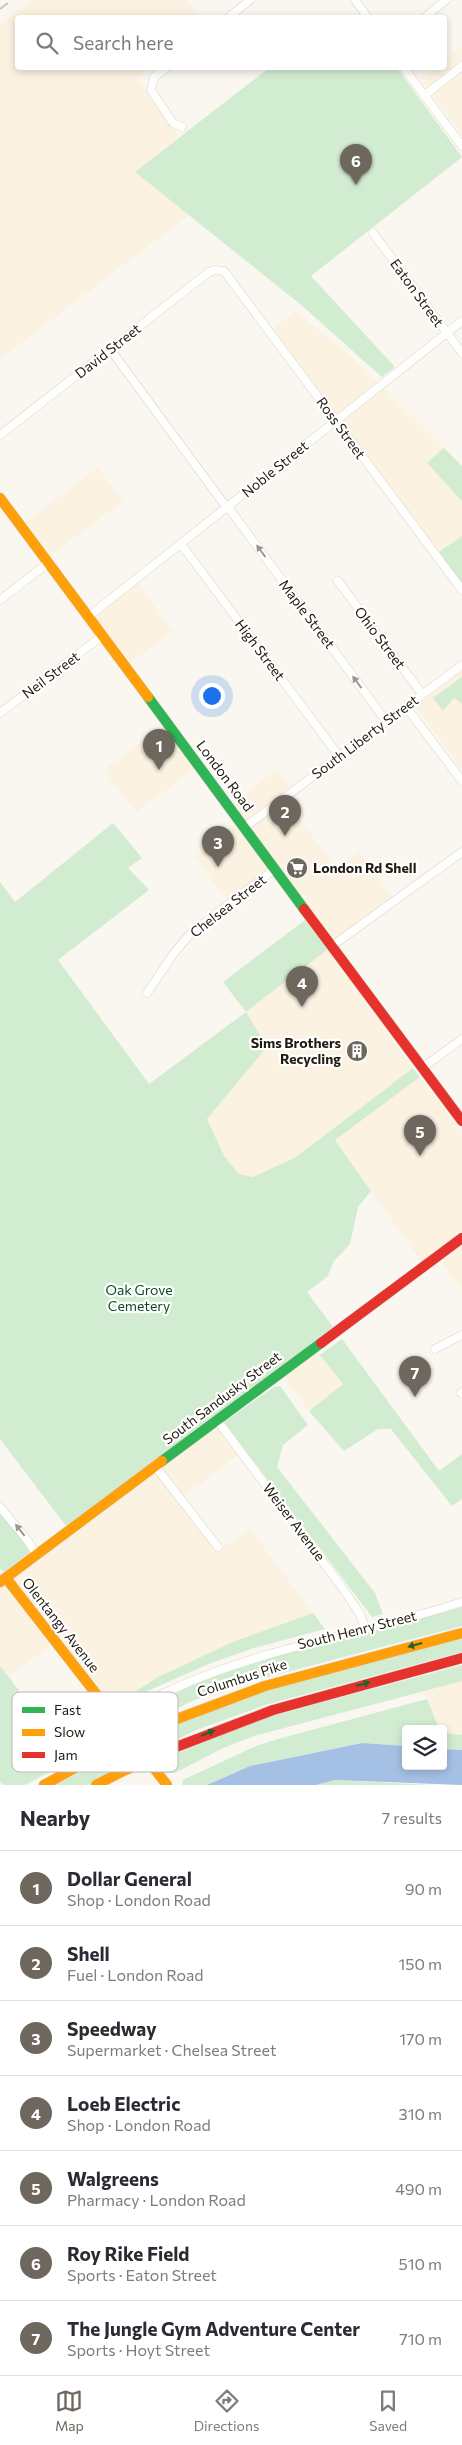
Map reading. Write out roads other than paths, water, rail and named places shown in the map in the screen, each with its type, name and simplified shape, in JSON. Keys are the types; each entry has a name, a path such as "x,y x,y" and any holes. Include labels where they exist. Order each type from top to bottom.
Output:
{"main road":[{"name":"London Road","path":"0,498 462,1121"},
{"name":"South Sandusky Street","path":"2,1577 37,1555 462,1239"},
{"name":"Olentangy Avenue","path":"2,1577 94,1692"},
{"name":"Columbus Pike","path":"178,1717 265,1685 462,1633"},
{"path":"178,1746 232,1723 297,1701 462,1658"},
{"name":"Columbus Pike","path":"44,1785 68,1772"},
{"path":"96,1785 121,1772"},
{"name":"Olentangy Avenue","path":"156,1772 166,1785"}],"street":[{"path":"232,15 250,0"},
{"path":"356,0 366,15"},
{"path":"428,15 446,0"},
{"path":"425,95 462,66"},
{"path":"163,70 154,77 150,90 173,123 182,127"},
{"path":"406,70 462,146"},
{"name":"Eaton Street","path":"373,233 462,353"},
{"name":"David Street","path":"0,435 209,272 218,270"},
{"name":"Ross Street","path":"218,270 224,272 230,278 462,590"},
{"name":"Noble Street","path":"88,618 462,321"},
{"name":"Maple Street","path":"110,349 386,721"},
{"name":"High Street","path":"181,544 339,756"},
{"path":"0,600 48,563"},
{"name":"Ohio Street","path":"338,581 422,694"},
{"name":"Neil Street","path":"0,713 102,636"},
{"name":"South Liberty Street","path":"245,827 462,665"},
{"path":"406,707 462,782"},
{"path":"332,946 462,852"},
{"name":"Chelsea Street","path":"147,993 174,953 191,933 275,869"},
{"path":"422,1068 462,1039"},
{"path":"435,1349 462,1335"},
{"name":"Weiser Avenue","path":"217,1420 341,1586 360,1614 365,1628"},
{"path":"155,1466 218,1548"},
{"path":"0,1507 37,1555"},
{"name":"South Henry Street","path":"169,1692 222,1669 279,1650 462,1602"}],"water":[{"path":"362,1743 402,1746 402,1770 447,1770 447,1749 462,1750 462,1785 335,1780 316,1785 207,1785 250,1766"}],"railway":[{"path":"0,9 12,0"}],"place":[{"name":"Roy Rike Field","path":"356,185"},
{"name":"Dollar General","path":"159,770"},
{"name":"Shell","path":"285,836"},
{"name":"Speedway","path":"218,867"},
{"name":"London Rd Shell","path":"297,868"},
{"name":"Loeb Electric","path":"302,1007"},
{"name":"Sims Brothers Recycling","path":"357,1051"},
{"name":"Walgreens","path":"420,1156"},
{"name":"The Jungle Gym Adventure Center","path":"415,1397"}],"park label":[{"name":"Oak Grove Cemetery","path":"139,1298"}]}
